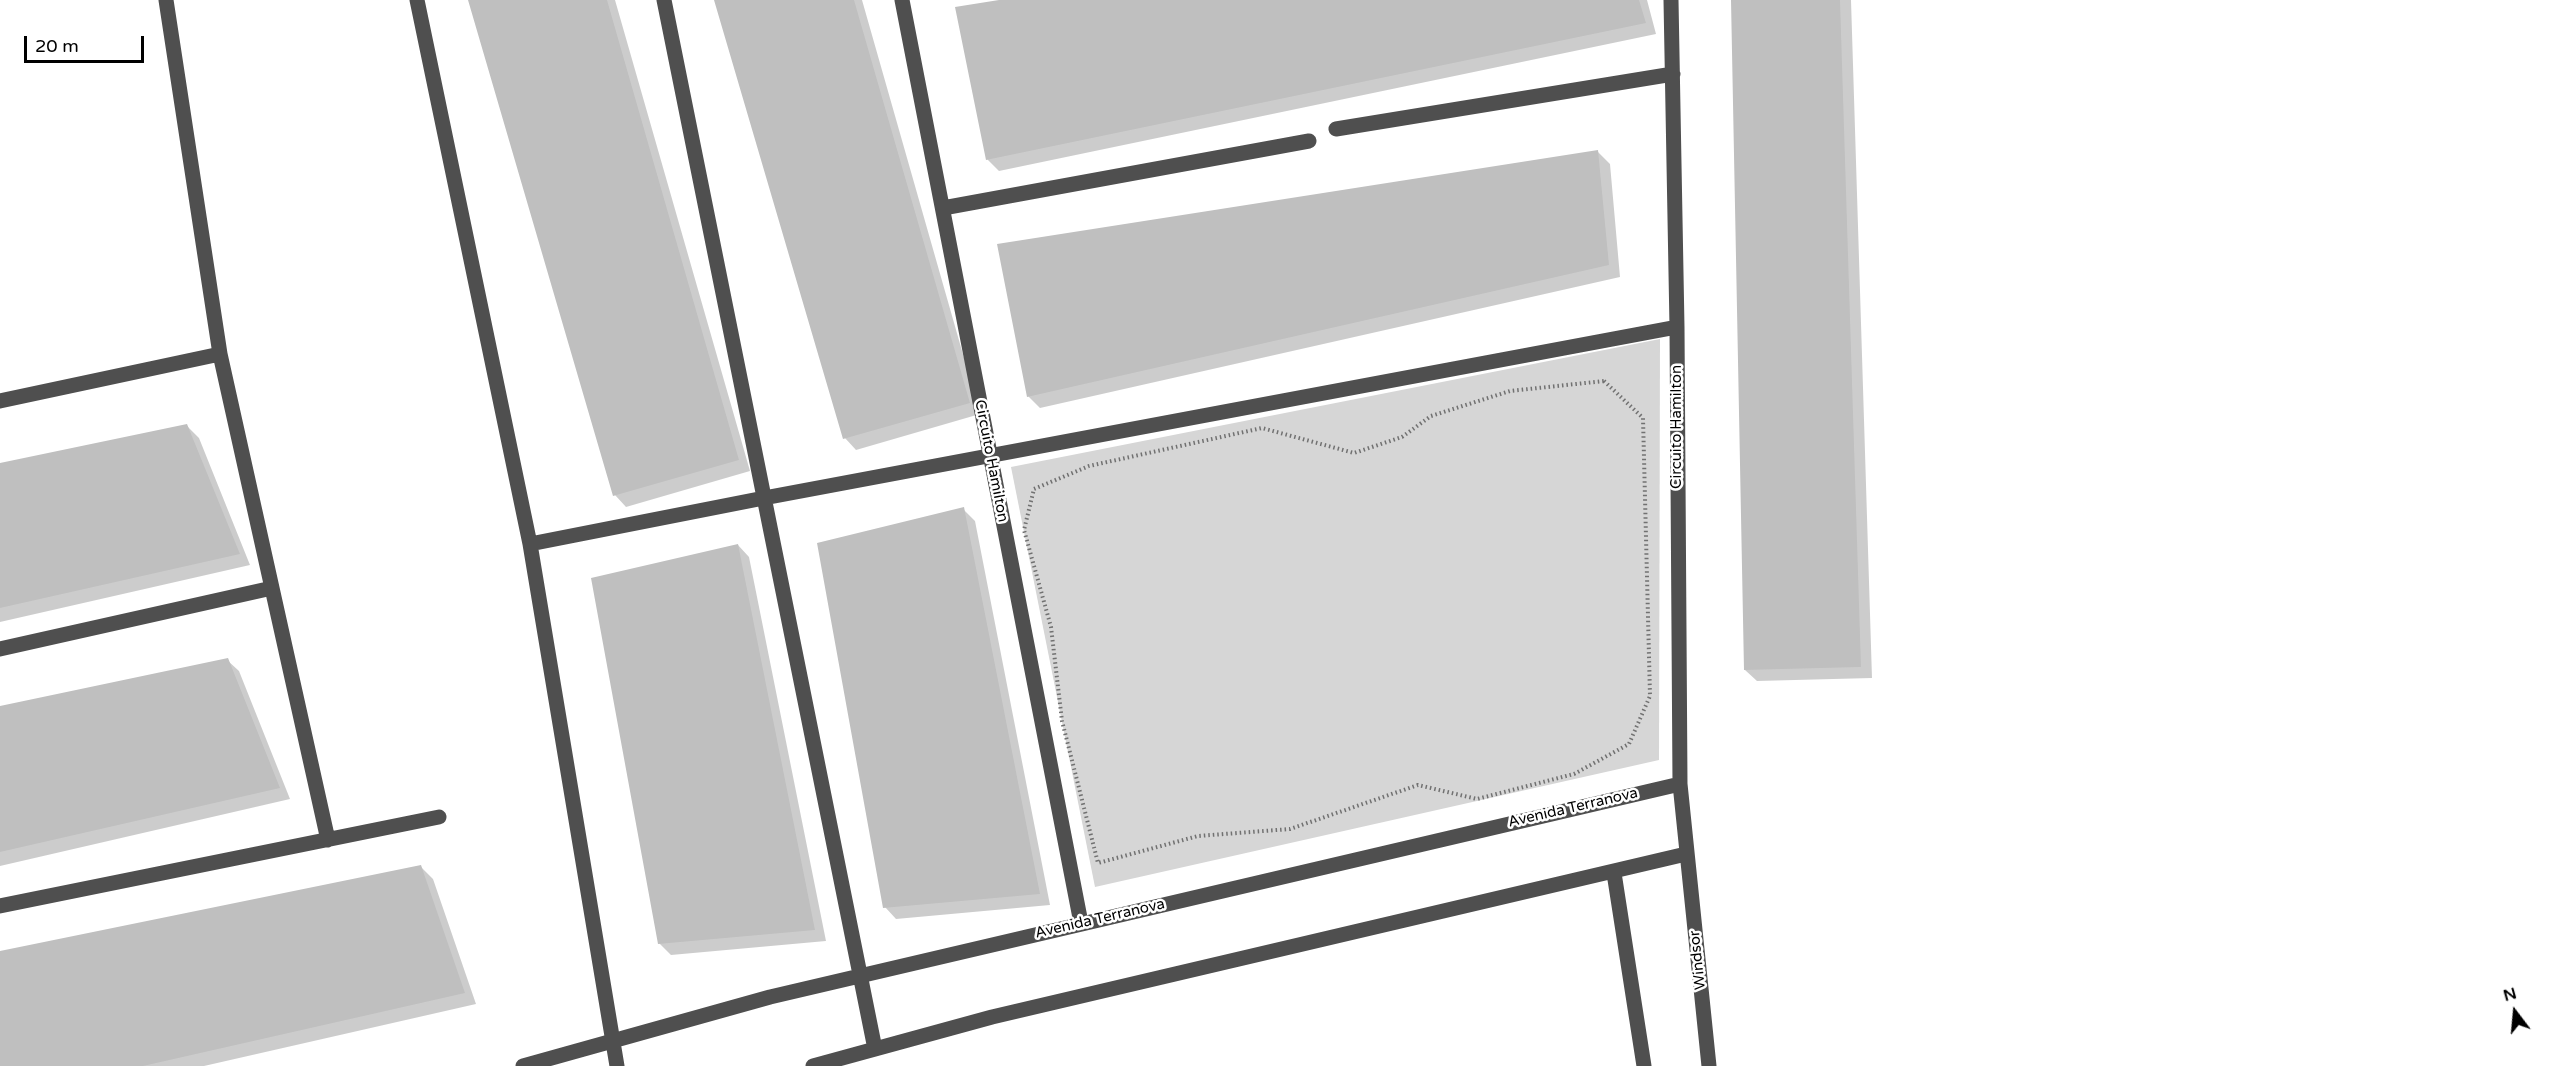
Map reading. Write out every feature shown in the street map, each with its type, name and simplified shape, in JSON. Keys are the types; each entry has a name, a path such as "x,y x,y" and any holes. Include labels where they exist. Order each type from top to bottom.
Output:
{"street":[{"path":"166,0 220,354 328,840"},
{"path":"417,0 530,544 617,1066"},
{"path":"664,0 875,1049"},
{"name":"Circuito Hamilton","path":"902,0 1081,923"},
{"name":"Circuito Hamilton","path":"1671,0 1677,327 1680,784 1686,854"},
{"path":"1336,129 1673,74"},
{"path":"943,208 1309,141"},
{"path":"530,544 1677,327"},
{"path":"0,401 220,354"},
{"path":"0,649 272,588"},
{"name":"Avenida Terranova","path":"523,1066 770,997 1680,784"},
{"path":"0,906 439,817"},
{"path":"813,1066 993,1017 1614,873 1686,854"},
{"name":"Windsor","path":"1686,854 1709,1066"},
{"path":"1614,873 1644,1066"}],"path":[{"path":"1604,381 1643,418 1650,696 1629,744 1574,774 1478,799 1418,785 1290,829 1198,836 1098,863 1062,721 1051,627 1024,530 1034,489 1089,466 1262,428 1354,453 1402,437 1431,416 1510,390 1604,381"}],"shaded area":[{"path":"1660,339 1659,760 1095,887 1011,467"}],"building":[{"path":"468,0 607,0 739,460 613,496"},
{"path":"714,0 854,0 970,403 843,439"},
{"path":"999,0 1639,0 1646,23 986,160 955,7"},
{"path":"1731,0 1840,0 1861,667 1744,670"},
{"path":"1598,150 1609,265 1027,397 997,244"},
{"path":"187,424 240,554 0,608 0,463"},
{"path":"964,507 1040,894 883,908 817,543"},
{"path":"738,544 815,930 658,944 591,578"},
{"path":"228,658 280,788 0,852 0,706"},
{"path":"421,865 465,993 143,1066 0,1066 0,951"}]}
